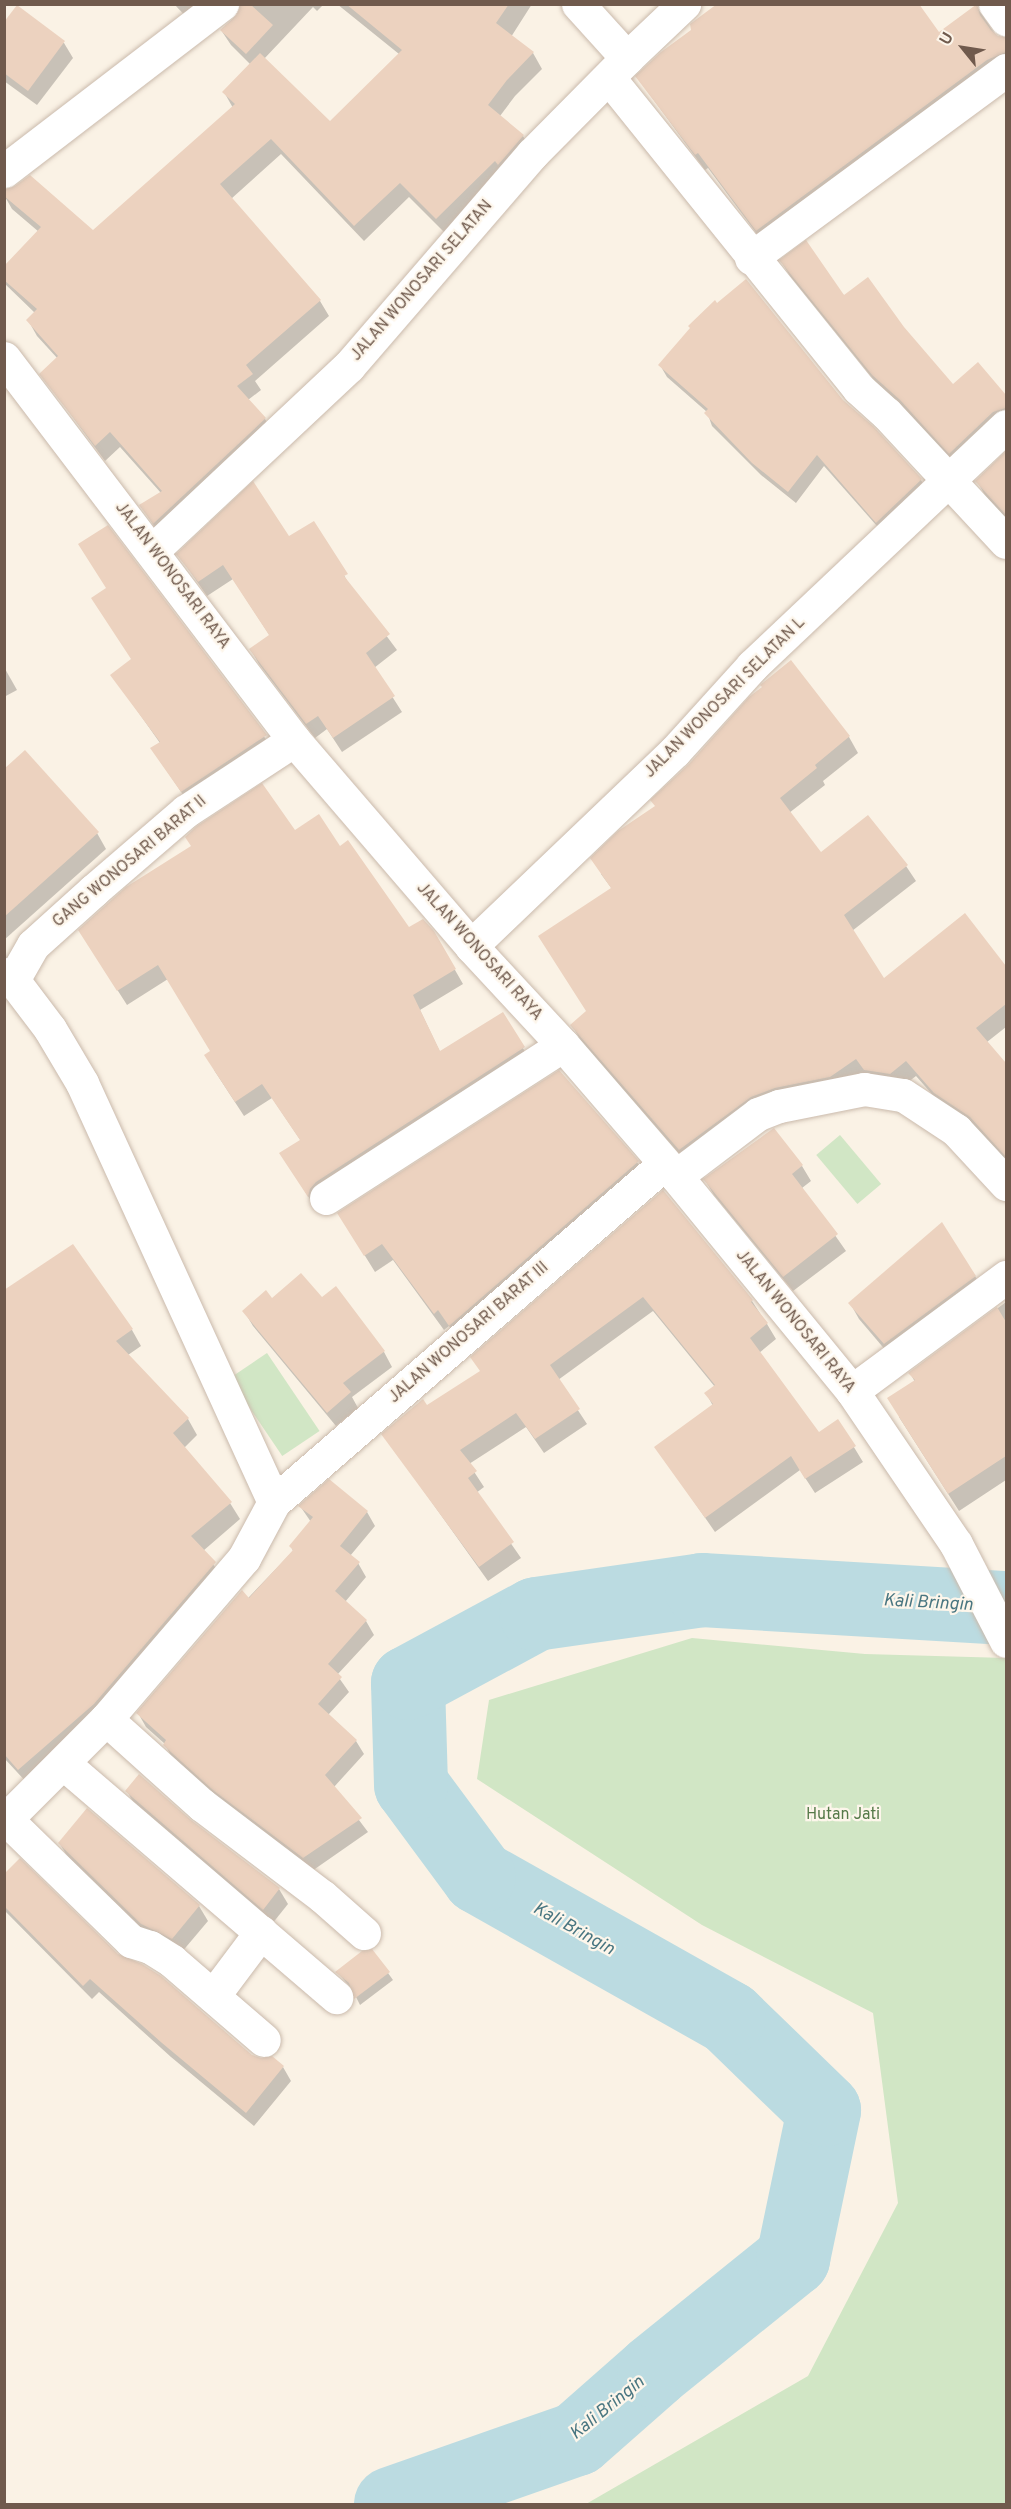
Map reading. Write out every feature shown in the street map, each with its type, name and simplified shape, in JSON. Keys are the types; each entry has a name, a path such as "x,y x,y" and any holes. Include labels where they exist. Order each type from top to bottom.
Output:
{"street":[{"path":"4,171 222,4"},
{"path":"578,4 618,68 751,258 858,388 886,413 1006,542"},
{"name":"JALAN WONOSARI SELATAN","path":"153,550 349,366 532,154 684,4"},
{"path":"995,4 1006,18"},
{"path":"751,258 1006,70"},
{"name":"JALAN WONOSARI RAYA","path":"4,358 153,550 294,740 471,946 562,1045 670,1170 852,1391 956,1544 1004,1635"},
{"name":"JALAN WONOSARI SELATAN L","path":"471,946 675,751 752,666 1006,426"},
{"name":"GANG WONOSARI BARAT II","path":"9,977 33,945 186,811 294,740"},
{"path":"9,977 50,1029 81,1083 273,1502 244,1558 106,1719 5,1820 131,1941 150,1947 172,1961 264,2040"},
{"path":"326,1198 562,1045"},
{"name":"JALAN WONOSARI BARAT III","path":"273,1502 670,1170 758,1114 779,1106 864,1089 903,1095 956,1130 1006,1185"},
{"path":"852,1391 1006,1277"},
{"path":"106,1719 202,1805 322,1896 364,1933"},
{"path":"63,1763 336,1997"},
{"path":"213,1996 261,1932"}],"green space":[{"path":"840,1135 881,1184 857,1204 816,1155"},
{"path":"267,1353 320,1431 282,1456 230,1378"},
{"name":"Hutan Jati","path":"692,1638 865,1654 1006,1658 1006,2504 586,2504 808,2376 898,2203 873,2013 702,1925 477,1779 489,1700"}],"building":[{"path":"240,4 250,4 273,25 246,54 220,30 234,18"},
{"path":"346,4 509,4 496,23 534,52 507,80 488,105 524,135 498,165 495,161 436,219 400,183 354,226 271,139 220,184 321,300 246,365 253,374 237,386 266,418 153,524 139,505 162,491 110,432 95,446 39,374 58,356 26,320 37,309 4,280 4,266 41,227 4,196 4,190 15,186 30,175 93,230 235,104 222,92 260,53 330,121 402,50"},
{"path":"717,4 919,4 939,32 977,4 980,15 991,30 998,36 1006,37 1006,52 987,60 756,231 698,153 695,155 635,76 661,52 691,30 690,24"},
{"path":"17,5 65,41 28,91 4,73 4,22"},
{"path":"806,240 844,295 868,277 904,327 953,384 978,362 1006,395 1006,408 993,412 949,454 900,400 872,375 779,260"},
{"path":"746,279 843,400 873,426 922,479 876,523 817,455 788,492 752,463 704,413 708,409 658,365 690,328 688,326 715,300 717,303"},
{"path":"1006,451 1006,515 975,481"},
{"path":"253,481 289,536 314,521 348,574 344,576 390,634 366,653 395,696 333,738 318,716 306,724 249,649 269,635 223,565 198,582 176,554"},
{"path":"108,525 267,735 181,792 150,748 160,742 110,675 131,659 91,598 106,588 78,544"},
{"path":"791,660 850,736 815,765 817,768 780,798 821,852 868,815 908,865 844,915 884,978 965,913 1006,966 1006,1004 976,1028 1006,1063 1006,1157 970,1117 934,1093 906,1061 890,1074 864,1070 856,1059 830,1077 775,1088 751,1097 679,1150 570,1025 586,1011 538,936 611,888 590,858 618,831 655,806 650,800 689,764 749,697 762,687 760,685"},
{"path":"25,750 99,832 4,917 4,769"},
{"path":"262,783 295,830 319,814 340,846 348,840 409,927 423,919 434,931 456,969 413,995 440,1051 503,1012 525,1047 316,1182 310,1189 308,1197 279,1153 300,1140 262,1084 235,1102 204,1055 210,1051 158,965 117,991 78,930 126,887 191,846 185,837 197,826"},
{"path":"559,1070 639,1161 449,1326 438,1310 434,1314 382,1244 364,1256 337,1213"},
{"path":"774,1128 803,1165 792,1174 838,1234 783,1277 703,1179"},
{"path":"663,1190 753,1300 751,1302 768,1323 750,1338 819,1432 838,1419 856,1446 805,1479 791,1456 705,1518 654,1447 713,1404 704,1393 715,1385 643,1297 550,1365 580,1409 535,1439 516,1413 460,1450 477,1471 468,1478 514,1542 479,1567 381,1434 423,1399 427,1405 480,1371 470,1357"},
{"path":"942,1222 976,1276 884,1344 848,1303"},
{"path":"73,1244 133,1329 116,1341 189,1418 173,1433 232,1502 191,1536 216,1562 94,1704 18,1770 4,1754 4,1290"},
{"path":"301,1273 322,1297 336,1286 385,1351 343,1383 351,1392 327,1413 242,1311 266,1290 272,1298"},
{"path":"997,1307 1006,1322 1006,1456 948,1494 887,1398 915,1380 908,1373"},
{"path":"329,1479 368,1511 340,1546 360,1562 335,1591 367,1620 328,1664 342,1677 318,1704 357,1740 325,1775 362,1818 303,1858 214,1791 163,1745 166,1740 136,1713 242,1590 249,1598 293,1550 289,1546 313,1517 298,1506"},
{"path":"139,1774 191,1820 280,1888 263,1910 125,1791"},
{"path":"87,1808 200,1905 172,1939 141,1924 58,1843"},
{"path":"20,1858 118,1954 142,1964 161,1976 252,2055 261,2058 272,2056 284,2066 246,2113 90,1979 83,1986 4,1906 4,1874"},
{"path":"372,1949 390,1972 354,1999 349,1983 335,1972 362,1951"}],"waterway":[{"name":"Kali Bringin","path":"391,2504 577,2439 654,2371 793,2259 824,2110 729,2018 479,1877 411,1785 408,1683 536,1614 702,1590 1006,1608"}]}
